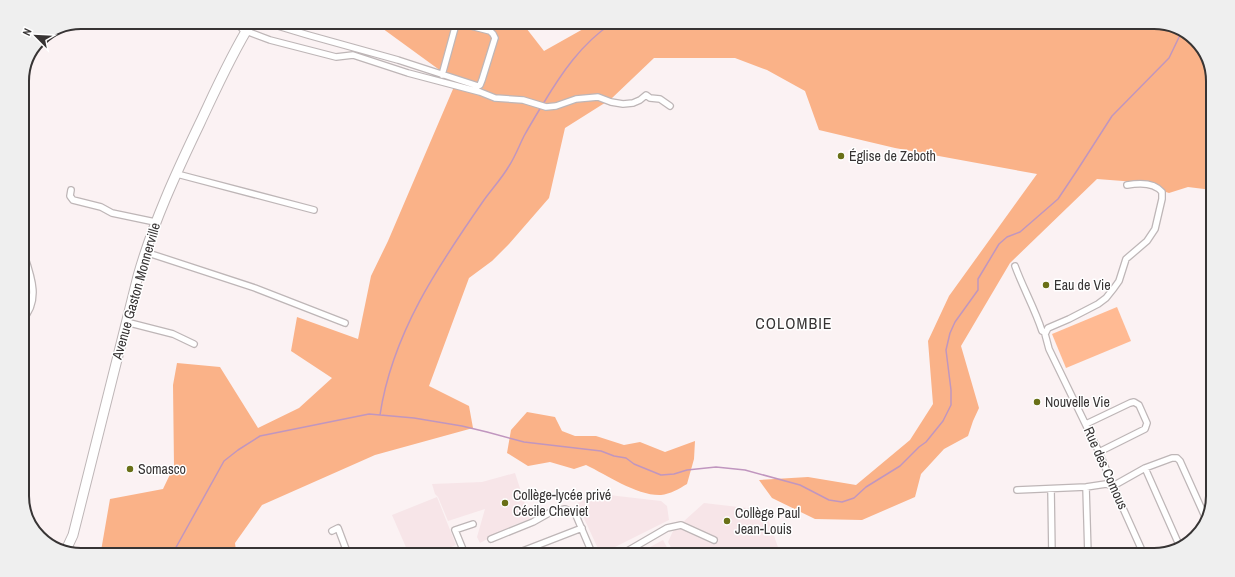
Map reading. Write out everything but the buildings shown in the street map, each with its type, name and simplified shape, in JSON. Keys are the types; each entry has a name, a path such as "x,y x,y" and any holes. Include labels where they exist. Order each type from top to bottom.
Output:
{"main road":[{"name":"Avenue Gaston Monnerville","path":"68,546 73,535 144,252 155,222 177,174 231,57 247,29"}],"street":[{"path":"251,29 270,40 336,57 353,55 408,73 480,92 495,98 523,100 546,107 556,106 576,99 598,97 611,102 623,104 640,100 646,95 650,98 660,99 670,106"},
{"path":"288,29 398,60 478,86 480,85 495,38 490,31 482,29"},
{"path":"442,74 455,29"},
{"path":"177,174 314,210"},
{"path":"1046,332 1050,326 1074,317 1106,298 1119,281 1126,259 1152,235 1158,220 1162,192 1158,188 1146,184 1127,185"},
{"path":"71,190 70,196 73,200 100,207 112,213 155,222"},
{"path":"144,252 255,288 345,323"},
{"name":"Rue des Comous","path":"1015,266 1042,331 1046,332 1049,349 1099,452 1141,548"},
{"path":"29,271 34,296 29,308"},
{"path":"126,322 167,332 194,344"},
{"path":"1086,424 1130,403 1134,402 1139,405 1147,423 1146,428 1142,432 1099,452"},
{"path":"1017,490 1086,487 1106,484 1113,486 1145,468 1172,458 1177,458 1180,461 1203,512"},
{"path":"1145,468 1178,542"},
{"path":"1086,487 1088,548"},
{"path":"1051,489 1052,548"},
{"path":"491,539 534,522 549,513 565,509 575,513 590,548"},
{"path":"462,548 455,530 473,524"},
{"path":"633,548 667,528 681,525 714,540"},
{"path":"332,531 338,528 346,548"},
{"path":"530,548 582,528"}],"shaded area":[{"path":"383,29 527,29 544,51 583,29 1164,30 1180,36 1191,44 1199,55 1205,71 1206,189 1188,187 1169,193 1136,182 1097,179 1010,263 961,346 979,408 968,436 944,449 921,474 915,497 862,520 815,519 772,498 759,480 808,477 856,485 910,440 933,404 928,341 949,296 1037,174 895,148 819,130 805,91 767,70 735,58 654,58 611,99 565,128 549,198 509,244 492,261 469,278 429,386 469,406 473,428 375,455 262,505 235,543 236,548 102,548 110,499 163,489 174,466 173,385 177,363 220,367 258,428 299,408 332,378 291,351 297,317 358,339 371,276 388,241 456,82"},
{"path":"1117,307 1131,341 1066,368 1052,334"},
{"path":"527,412 555,417 562,431 575,436 596,436 624,445 640,442 665,452 695,441 694,459 687,484 668,494 652,494 632,489 586,465 574,469 550,462 528,466 507,453 511,430"},
{"path":"515,473 530,519 514,525 480,543 477,537 485,509 448,521 438,497 435,494 432,484 482,482"},
{"path":"600,494 661,501 667,506 669,520 613,548 598,548 577,503"},
{"path":"437,497 456,545 449,548 406,548 392,515"},
{"name":"Collège Paul Jean-Louis","path":"704,503 765,510 778,548 671,548 668,542 673,531"},
{"path":"663,540 667,548 648,548"}],"waterway":[{"path":"543,104 572,60 604,29"},
{"path":"176,548 224,461 238,450 260,436 369,414 414,418 462,426 524,442 601,451 614,456 626,458 634,464 661,475 674,474 687,470 716,467 745,470 800,485 829,500 842,502 854,498 866,487 900,466 926,442 943,421 951,405 951,390 946,350 950,333 955,322 978,290 978,279 999,244 1007,237 1020,232 1058,199 1112,116 1169,58 1180,36"},
{"path":"380,415 386,385 395,357 419,302 450,250 513,159 524,136 541,107"}],"place":[{"name":"Église de Zeboth","path":"841,156"},
{"name":"Eau de Vie","path":"1046,285"},
{"name":"Nouvelle Vie","path":"1037,402"},
{"name":"Somasco","path":"130,469"},
{"name":"Collège-lycée privé Cécile Cheviet","path":"505,503"},
{"name":"Collège Paul Jean-Louis","path":"727,521"}],"district":[{"name":"COLOMBIE","path":"794,323"}]}
